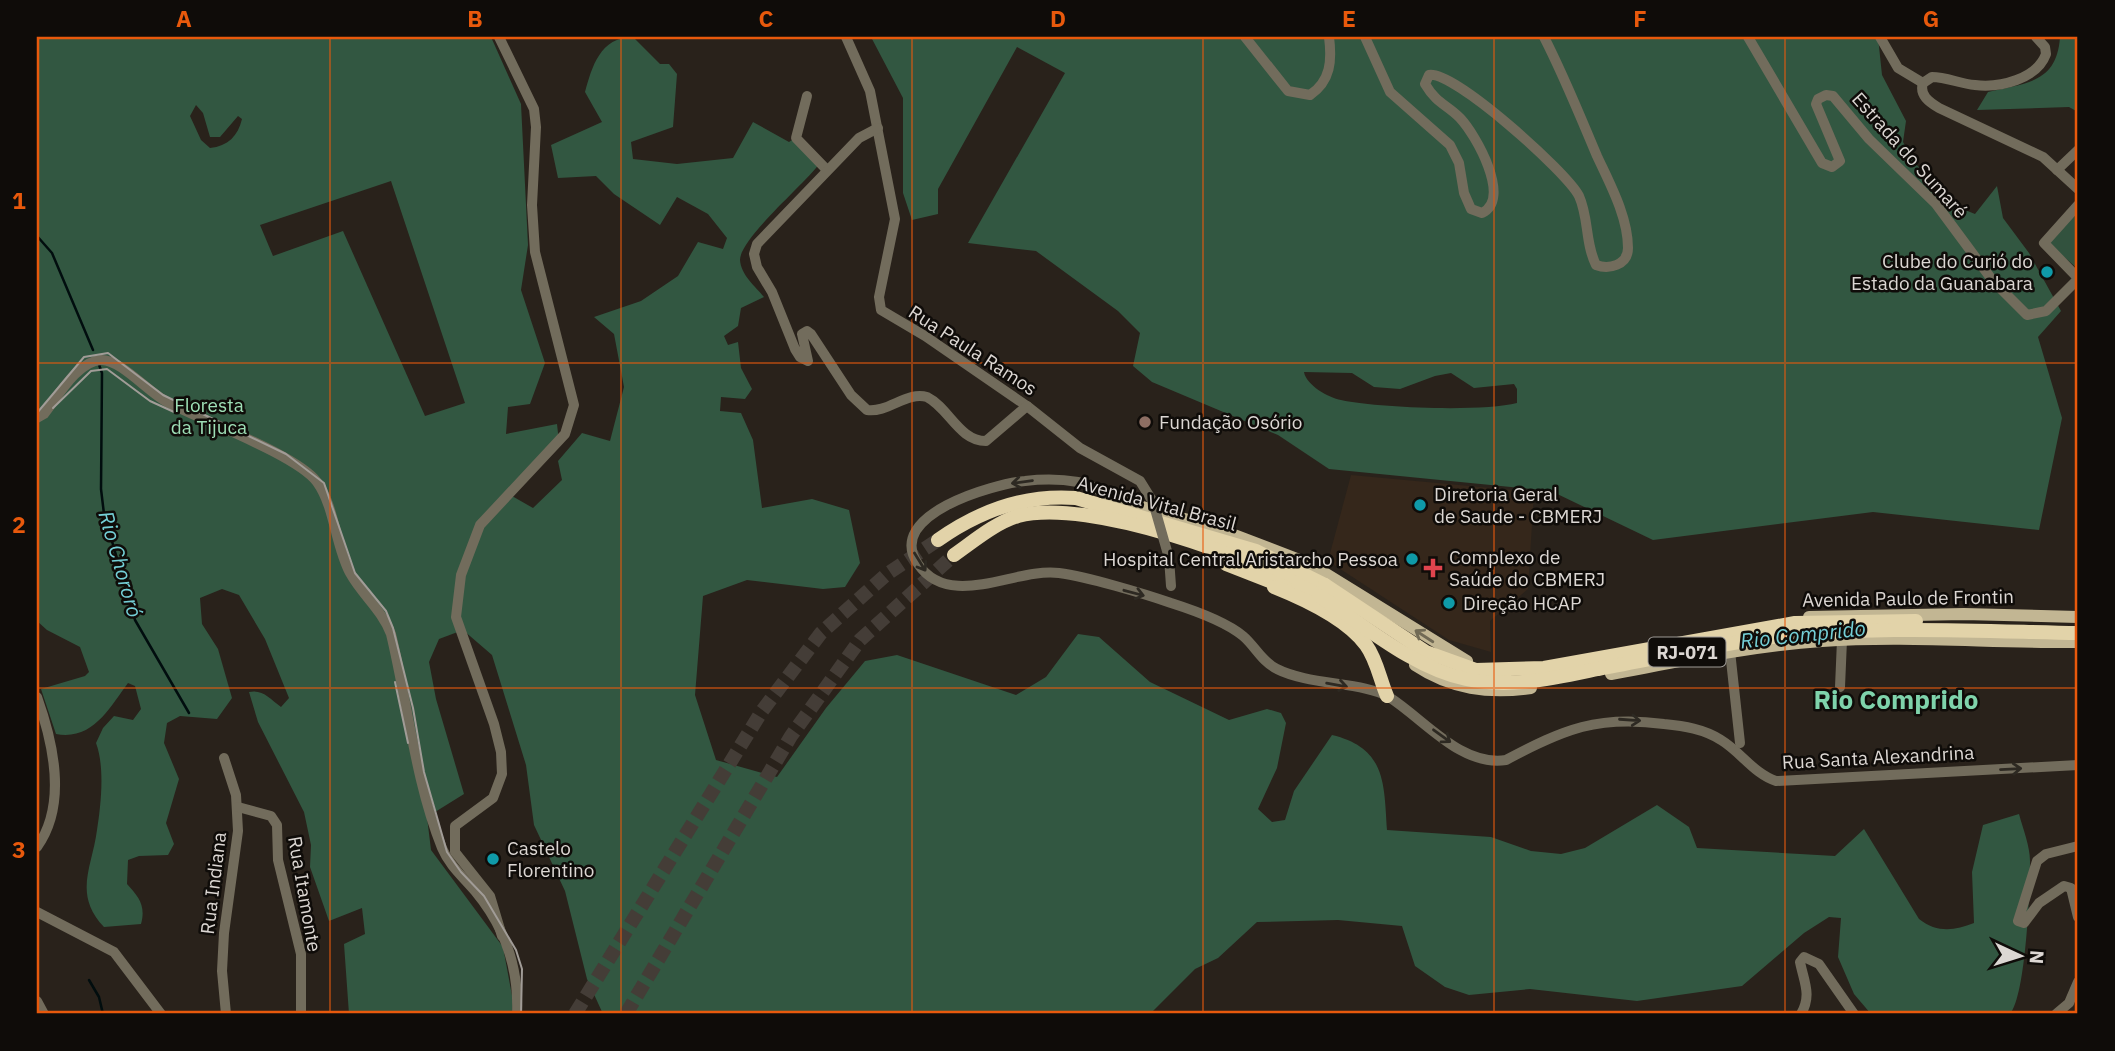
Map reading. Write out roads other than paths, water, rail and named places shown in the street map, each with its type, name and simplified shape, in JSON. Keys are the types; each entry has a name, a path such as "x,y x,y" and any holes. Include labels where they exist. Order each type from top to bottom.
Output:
{"highway":[{"path":"988,511 1020,495 1045,489 1075,489 1111,498"},
{"name":"Avenida Vital Brasil","path":"937,540 988,511 1049,497 1087,500 1256,551 1322,591"},
{"path":"1065,512 1236,567 1337,610"},
{"name":"Avenida Vital Brasil","path":"954,555 1006,521 1033,514 1065,512 1093,515 1227,554 1322,591"},
{"path":"1236,567 1329,615 1357,635 1373,657 1387,696"},
{"name":"RJ-071","path":"1322,591 1426,652 1453,664 1489,671 1544,668 1795,623 1861,620 2078,624"},
{"name":"RJ-071","path":"1322,591 1432,667 1466,680 1493,683 1547,679 1740,642 1810,634 1909,631 2078,633"}],"main road":[{"name":"Avenida Paulo de Frontin","path":"1111,498 1263,544 1310,564 1441,648 1476,664 1533,666 1788,619 1832,615 2078,617"},
{"path":"1349,590 1337,610 1424,672 1469,689 1528,688 1730,651 1842,640 2078,642"},
{"path":"2045,616 2045,642"},
{"path":"1727,631 1730,651"}],"street":[{"path":"499,37 534,109 536,127 532,205 536,252 574,405 565,434 480,525 464,566 457,596 459,630 494,724 502,774 493,798 455,827 453,845 463,863 489,896 502,936"},
{"name":"Rua Paula Ramos","path":"846,37 870,91 895,219 879,297 881,310 1027,406 1080,448 1145,485 1153,502 1169,558 1170,602"},
{"path":"1245,37 1289,91 1310,95 1326,81 1330,68 1329,37"},
{"path":"1365,37 1390,92 1450,145 1459,163 1464,194 1471,209 1482,213 1491,209 1495,200 1493,182 1479,147 1459,118 1441,106 1425,85 1429,75 1435,74 1458,86 1552,164 1578,195 1596,265 1611,267 1622,263 1629,252 1626,231 1617,201 1544,37"},
{"name":"Estrada do Sumaré","path":"1748,37 1822,163 1832,167 1840,161 1816,104 1818,99 1826,95 1833,96 1869,139 1936,204 1993,281 2027,315 2046,312 2078,279"},
{"path":"1880,37 1898,68 1923,83"},
{"path":"2036,37 2045,47 2046,54 2038,68 2014,80 1978,86 1932,77 1923,83 1922,92 1931,104 2032,151 2078,189"},
{"path":"2045,47 2051,37"},
{"path":"807,96 796,138 827,170"},
{"path":"878,128 859,138 827,170 763,236 754,254 757,267 800,358 804,361 809,358 802,337 807,331 851,395 867,410 883,410 921,395 933,400 967,435 979,441 986,441 1027,406"},
{"path":"2057,170 2078,150"},
{"path":"2078,205 2044,243 2078,279"},
{"path":"37,418 44,414 79,371 91,363 108,361 117,364 150,394 285,459 317,482 351,574 383,614 391,634 420,775 441,845 459,874 479,896 511,952 516,971 517,1014"},
{"name":"Rua Santa Alexandrina","path":"1111,498 1088,485 1058,480 1023,481 992,488 927,515 917,526 914,553 918,565 928,574 937,580 960,586 1057,573 1170,602 1240,634 1272,667 1284,673 1387,696 1458,748 1474,758 1492,762 1506,760 1587,725 1615,719 1681,726 1707,733 1724,742 1767,778 1776,781 2078,765"},
{"path":"1840,687 1842,640"},
{"path":"1730,651 1740,743"},
{"path":"37,697 48,733 55,774 49,820 37,847"},
{"name":"Rua Indiana","path":"224,758 237,807 237,844 222,971 226,1014"},
{"name":"Rua Itamonte","path":"237,807 271,816 276,825 278,860 301,954 301,1014"},
{"path":"2078,846 2046,853 2037,861 2018,921 2024,923 2039,904 2064,886 2071,888 2074,894 2078,917"},
{"path":"37,912 114,952 161,1014"},
{"path":"1801,1014 1807,1000 1808,985 1800,962 1808,957 1829,976 1854,1014"},
{"path":"2056,1014 2069,1003 2078,982"},
{"path":"37,1002 44,1014"}],"waterway":[{"name":"Rio Chororó","path":"37,236 52,253 93,350"},
{"name":"Rio Chororó","path":"98,362 102,373 101,489 104,514 135,620 189,713"},
{"path":"89,980 99,997 103,1014"}],"tunnel":[{"path":"575,1014 762,711 821,633 887,574 938,540"},
{"path":"626,1014 791,736 860,640 954,555"}],"tram line":[{"path":"37,413 84,357 108,353 163,395 286,454 324,483 355,573 386,611 393,628 413,708 424,772 447,852 461,872 484,896 516,950 522,969 521,1014"},
{"path":"53,408 91,371 107,369 150,401 174,412"},
{"path":"395,682 408,743"}],"place":[{"name":"Clube do Curió do Estado da Guanabara","path":"2047,272"},
{"name":"Fundação Osório","path":"1145,422"},
{"name":"Diretoria Geral de Saude - CBMERJ","path":"1420,505"},
{"name":"Hospital Central Aristarcho Pessoa","path":"1412,559"},
{"name":"Complexo de Saúde do CBMERJ","path":"1433,568"},
{"name":"Direção HCAP","path":"1449,603"},
{"name":"Castelo Florentino","path":"493,859"}],"district":[{"name":"Rio Comprido","path":"1896,699"}],"park label":[{"name":"Floresta da Tijuca","path":"209,416"}]}
